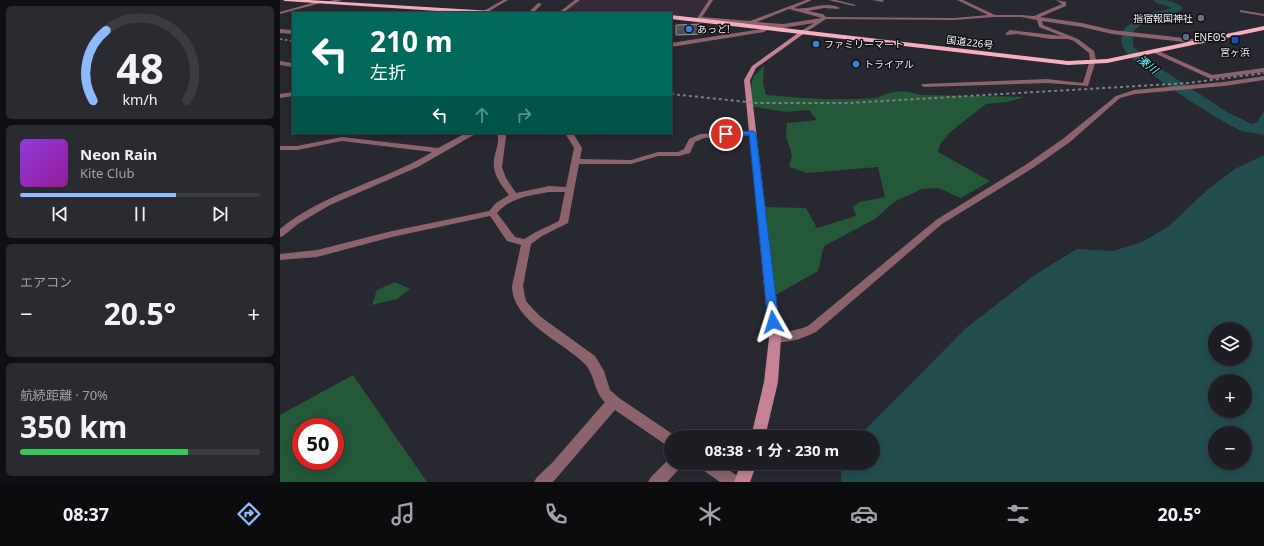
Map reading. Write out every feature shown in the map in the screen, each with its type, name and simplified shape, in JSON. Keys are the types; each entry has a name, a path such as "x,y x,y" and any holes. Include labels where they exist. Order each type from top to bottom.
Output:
{"highway":[{"path":"285,0 482,12"},
{"name":"国道226号","path":"672,17 1043,61 1092,63 1156,52 1264,28"}],"main road":[{"path":"760,430 771,382 775,338 748,91 748,76 754,67 803,32"},
{"path":"742,482 747,470"}],"street":[{"path":"280,13 322,2 341,0"},
{"path":"482,12 506,0"},
{"path":"561,12 578,0"},
{"path":"750,22 810,0"},
{"path":"830,0 854,5"},
{"path":"874,0 882,1"},
{"path":"959,0 994,16"},
{"path":"1037,19 1064,5 1064,3 1058,0"},
{"path":"698,19 712,1"},
{"path":"531,12 540,4"},
{"path":"803,11 816,6 824,5 838,8"},
{"path":"789,8 821,15 824,19"},
{"path":"1242,11 1264,16"},
{"path":"698,19 750,22 783,26 824,19 954,19 994,16 1021,16 1037,19 1075,32 1112,32 1202,42"},
{"path":"803,32 824,19"},
{"path":"1037,19 1040,26 1070,37"},
{"path":"672,45 764,30 767,28"},
{"path":"280,31 292,32"},
{"path":"1008,34 1010,32 1022,32 1051,39 1070,37 1075,32"},
{"path":"924,85 1047,80 1086,85 1092,63 1092,52 1075,32"},
{"path":"1156,52 1211,77 1264,70"},
{"path":"280,63 292,65"},
{"path":"775,338 800,334 812,329 939,222 1030,166 1067,140 1118,97 1134,92 1264,78"},
{"path":"280,96 292,94"},
{"path":"576,162 631,162 658,154 679,154 687,151 692,141 703,136 753,133"},
{"path":"280,234 312,211 336,199 416,165 454,140 471,134"},
{"path":"501,134 503,140 498,168 514,196"},
{"path":"570,134 578,148 563,223 539,234 526,243 518,297 524,307 545,326 590,360 596,369 606,394 614,402 664,435"},
{"path":"280,148 297,148 342,139 438,150"},
{"path":"280,256 304,256 380,237 492,213 499,205 514,196 549,189 570,190"},
{"path":"492,213 511,239 526,243"},
{"path":"542,482 557,468 614,402"},
{"path":"656,482 668,470"},
{"path":"716,470 734,482"}],"shaded area":[{"path":"579,0 709,0 697,17 672,15 672,12 564,12"},
{"path":"1264,111 1264,135 1243,131 1257,122"},
{"path":"1264,155 1264,482 841,482 842,470 880,470 880,430 865,430 966,328 1036,274 1077,249 1113,251 1142,242 1169,226 1207,190 1235,169"}],"green space":[{"path":"764,66 763,83 766,95 820,99 860,99 874,98 901,91 922,95 1025,97 1007,102 986,104 949,133 940,145 938,152 990,181 961,198 938,188 922,189 894,202 875,219 824,246 818,271 774,296 765,207 806,208 817,228 856,216 853,207 859,202 885,197 878,167 807,173 789,167 792,155 786,136 787,123 817,120 809,110 786,112 748,106 753,77"},
{"path":"395,282 410,289 397,299 372,305 377,290"},
{"path":"353,375 427,482 280,482 280,415"}],"building":[{"name":"あっど!","path":"702,24 703,34 676,35 676,25"}],"waterway":[{"name":"湊川","path":"1158,0 1175,5 1178,8 1174,11 1152,14 1141,19 1128,31 1128,47 1145,64 1222,115 1249,128"}],"railway":[{"path":"280,39 292,41"},
{"path":"672,94 757,103 849,103 1189,83 1264,73"}],"place":[{"name":"指宿報国神社","path":"1201,18"},
{"name":"あっど!","path":"689,29"},
{"name":"ENEOS","path":"1186,37"},
{"name":"宮ヶ浜","path":"1235,40"},
{"name":"ファミリーマート","path":"816,44"},
{"name":"トライアル","path":"856,64"}],"route":[{"path":"726,134 753,133 773,322"}]}
